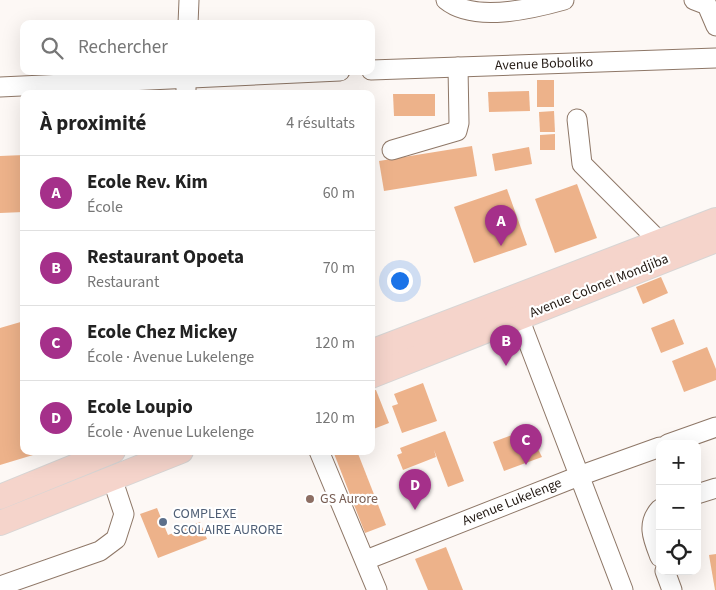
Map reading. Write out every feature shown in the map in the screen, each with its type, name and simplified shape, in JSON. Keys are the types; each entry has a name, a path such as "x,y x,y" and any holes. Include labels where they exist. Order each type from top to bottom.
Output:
{"main road":[{"name":"Avenue Colonel Mondjiba","path":"375,350 658,240 716,220"},
{"name":"Avenue Colonel Mondjiba","path":"375,374 716,240"},
{"path":"0,497 103,455"},
{"path":"0,523 171,455"}],"street":[{"path":"188,20 189,0"},
{"path":"446,0 466,11 496,11 531,10 564,0"},
{"path":"703,2 716,26"},
{"name":"Avenue Boboliko","path":"375,70 716,58"},
{"path":"392,150 457,131 459,123 458,67"},
{"path":"0,87 186,81 210,75"},
{"path":"577,118 582,164 658,240"},
{"path":"519,318 623,590"},
{"path":"679,440 716,427"},
{"name":"Avenue Lukelenge","path":"366,560 579,476 656,448"},
{"path":"320,455 366,560 377,590"},
{"path":"0,586 100,551 116,539 124,514 112,478"},
{"path":"701,493 716,488"},
{"path":"656,513 651,523 652,538 656,548"},
{"path":"666,575 672,590"}],"building":[{"path":"537,80 554,80 554,107 537,107"},
{"path":"529,91 530,111 489,112 488,92"},
{"path":"393,94 435,94 435,116 394,116"},
{"path":"554,111 555,132 540,132 539,112"},
{"path":"555,134 555,150 540,150 540,135"},
{"path":"472,146 477,176 384,191 379,161"},
{"path":"529,147 532,164 495,171 492,154"},
{"path":"20,155 20,212 0,213 0,156"},
{"path":"577,184 597,238 555,253 535,199"},
{"path":"507,189 527,245 474,263 454,207"},
{"path":"661,277 668,293 643,304 636,287"},
{"path":"674,319 684,344 661,353 651,328"},
{"path":"20,322 20,455 33,455 0,465 0,328"},
{"path":"707,347 716,369 716,380 684,392 672,361"},
{"path":"423,383 437,421 402,433 392,406 398,404 394,394"},
{"path":"375,390 389,423 375,428"},
{"path":"528,429 542,457 504,471 493,442"},
{"path":"445,431 464,481 448,487 434,450 436,457 403,470 397,455 402,453 400,448"},
{"path":"335,455 359,455 386,525 365,533"},
{"path":"157,508 168,535 200,522 207,539 158,558 140,514"},
{"path":"446,547 463,590 428,590 415,559"},
{"path":"716,554 716,590 715,590 709,555"}],"place":[{"name":"Ecole Rev. Kim","path":"501,246"},
{"name":"Restaurant Opoeta","path":"506,366"},
{"name":"Ecole Chez Mickey","path":"526,465"},
{"name":"GS Aurore","path":"310,499"},
{"name":"Ecole Loupio","path":"415,510"},
{"name":"COMPLEXE SCOLAIRE AURORE","path":"163,522"}]}
